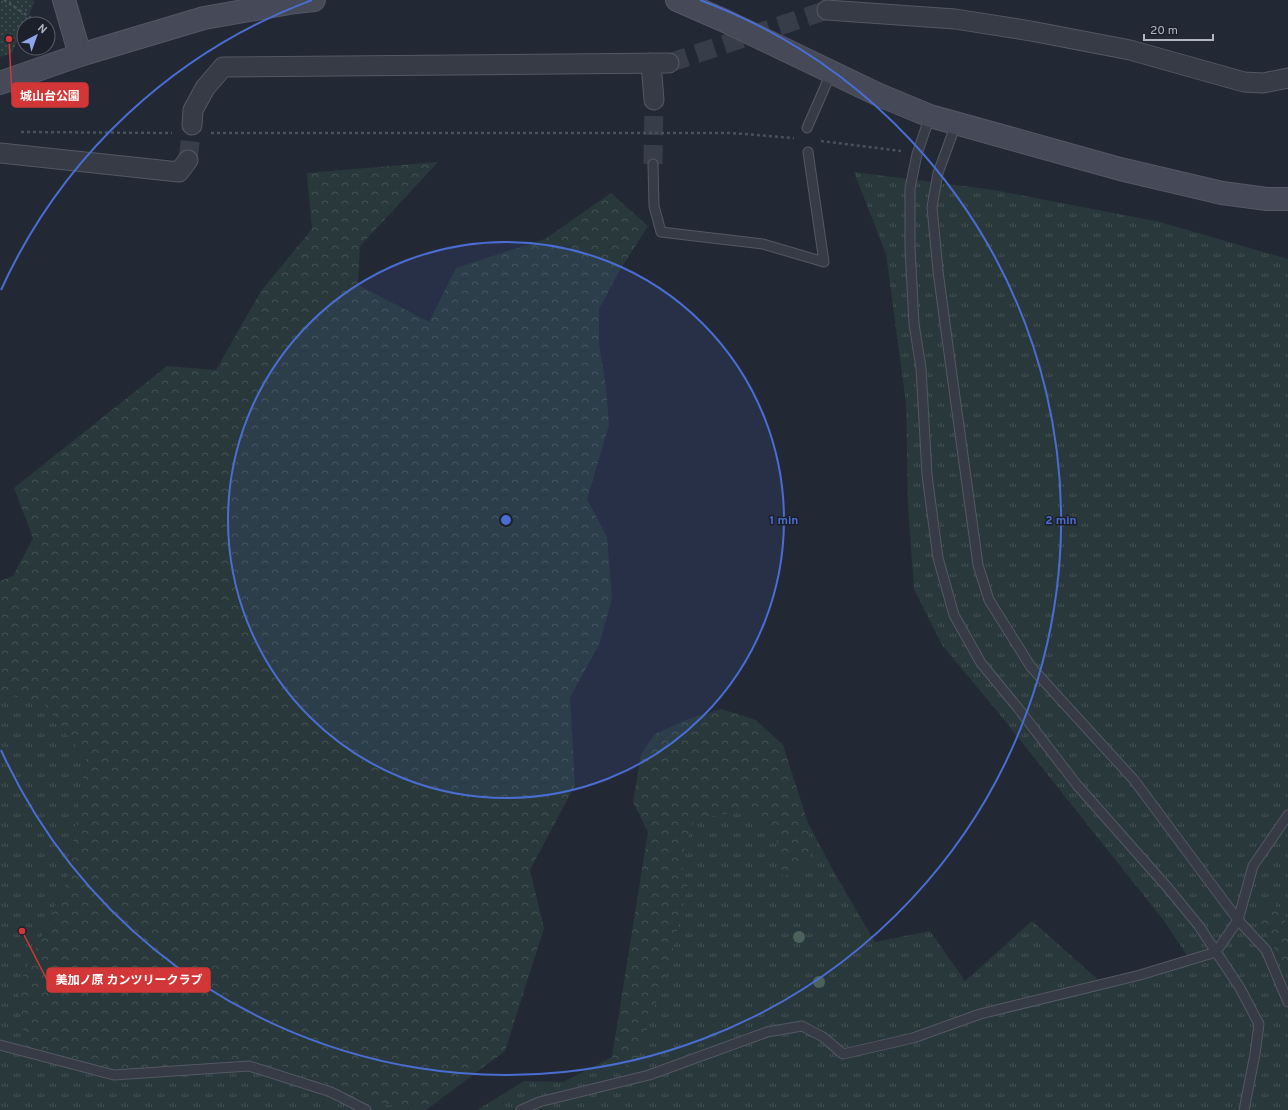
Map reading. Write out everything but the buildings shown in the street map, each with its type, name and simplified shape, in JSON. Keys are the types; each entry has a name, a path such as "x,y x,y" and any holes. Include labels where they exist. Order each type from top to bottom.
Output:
{"street":[{"path":"64,0 80,55"},
{"path":"0,82 80,55 204,18 314,0"},
{"path":"677,0 725,21 831,72 930,116 1120,169 1222,193 1267,199 1288,199"},
{"path":"827,10 955,18 1130,50 1244,82 1263,83 1288,78"},
{"path":"192,131 193,110 206,88 223,67 660,63 654,100"},
{"path":"0,153 179,172 188,160"}],"lane":[{"path":"807,128 831,72"},
{"path":"930,116 918,154 910,188 910,248 914,324 921,368 927,475 938,558 954,615 981,663 1018,708 1077,785 1168,888 1199,926 1240,988 1259,1024 1255,1054 1244,1110"},
{"path":"956,124 938,172 932,208 938,271 978,564 989,600 1031,667 1134,780 1238,920 1266,950 1288,1002"},
{"path":"653,164 654,206 660,232 763,244 824,262 808,152"},
{"path":"521,1110 539,1102 649,1075 767,1032 802,1026 823,1037 843,1054 913,1038 980,1014 1140,975 1216,952 1238,920 1253,866 1288,815"},
{"path":"0,1045 114,1075 249,1066 332,1092 366,1110"}],"path":[{"path":"4,0 28,16"},
{"path":"15,132 192,131 731,133 797,138"},
{"path":"819,141 918,154"}],"green space":[{"path":"0,0 33,0 34,3 28,16 16,16 16,44 12,53 0,57"},
{"path":"438,162 360,246 358,285 429,322 456,268 545,239 611,193 648,226 618,273 599,309 599,344 606,387 609,425 587,499 607,537 612,598 599,645 570,697 575,785 530,870 544,928 505,1051 426,1110 416,1110 363,1100 286,1067 232,1060 166,1075 123,1074 64,1062 25,1044 18,987 67,881 86,759 43,703 0,693 0,581 13,576 33,538 14,488 167,366 216,370 261,291 312,229 307,173"},
{"path":"854,172 994,190 1160,222 1288,259 1288,1110 477,1110 524,1081 563,1082 612,1057 648,923 680,784 808,823 835,874 875,942 930,931 965,981 1032,921 1103,984 1188,957 1164,921 1001,716 942,645 914,589 908,506 906,403 886,254"},
{"path":"0,693 43,703 86,759 67,881 21,981 166,1075 232,1060 286,1067 363,1100 416,1110 0,1110"},
{"path":"721,709 756,720 783,745 808,823 811,860 783,878 776,836 749,809 694,820 680,862 688,883 671,958 634,1069 612,1057 648,832 633,802 641,754 655,734 686,720"},
{"path":"1274,902 1288,926 1288,975 1258,917"}],"tunnel":[{"path":"669,63 827,10"},
{"path":"653,164 654,100"},
{"path":"188,160 192,125"}],"place":[{"name":"城山台公園","path":"9,39"},
{"name":"美加ノ原 カンツリークラブ","path":"22,931"}]}
